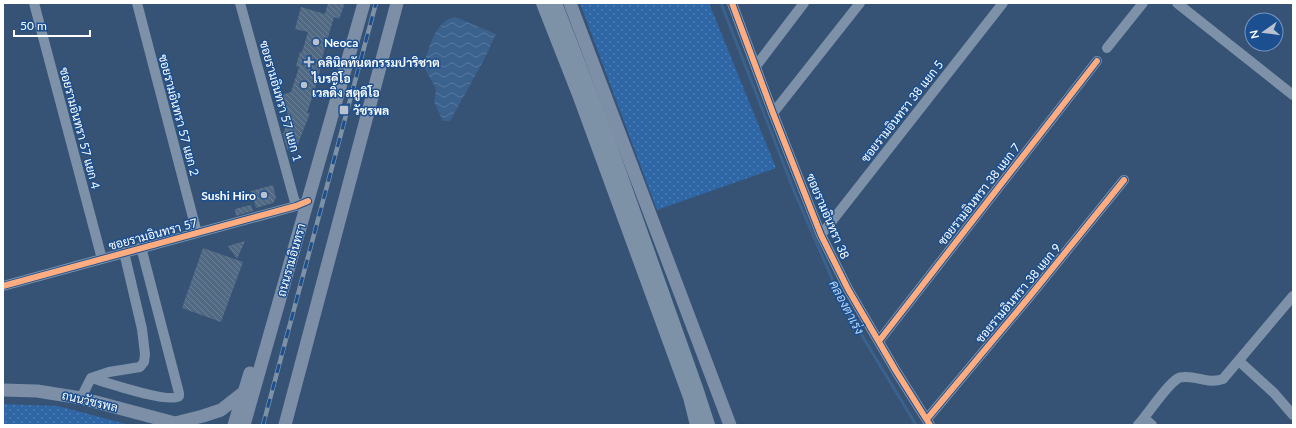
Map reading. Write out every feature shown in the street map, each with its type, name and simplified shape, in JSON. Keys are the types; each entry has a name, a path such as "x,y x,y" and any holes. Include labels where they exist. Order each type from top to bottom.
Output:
{"highway":[{"path":"543,3 580,97 690,398 697,425"},
{"path":"555,3 612,132 708,425"}],"main road":[{"name":"ถนนรามอินทรา","path":"244,425 285,280 302,204 364,3"},
{"path":"285,425 397,3"},
{"path":"570,3 612,132 703,352 730,425"},
{"path":"234,425 261,340 285,280"},
{"name":"ถนนวัชรพล","path":"3,390 36,392 81,398 177,424 221,410 244,392"}],"street":[{"name":"ซอยรามอินทรา 57 แยก 4","path":"34,3 102,259"},
{"name":"ซอยรามอินทรา 57 แยก 2","path":"137,3 197,233"},
{"name":"ซอยรามอินทรา 57 แยก 1","path":"240,3 302,204"},
{"name":"ซอยรามอินทรา 38","path":"732,3 821,235 848,289 928,422"},
{"path":"756,66 804,3"},
{"path":"773,113 860,3"},
{"name":"ซอยรามอินทรา 38 แยก 5","path":"821,235 1003,3"},
{"path":"1107,48 1143,3"},
{"path":"1177,3 1293,94"},
{"name":"ซอยรามอินทรา 38 แยก 7","path":"879,341 1097,61"},
{"name":"ซอยรามอินทรา 38 แยก 9","path":"928,422 1124,180"},
{"name":"ซอยรามอินทรา 57","path":"3,285 302,204"},
{"path":"91,378 161,397 174,398 179,396 141,248"},
{"path":"81,398 91,378 109,372 140,367 144,362 145,354 142,329 124,252"},
{"path":"1145,423 1170,386 1178,378 1187,377 1216,382 1223,380 1293,296"},
{"path":"1239,361 1274,393 1293,415"}],"shaded area":[{"path":"580,3 709,3 776,168 657,210"},
{"path":"3,404 58,406 130,425 3,425"}],"water":[{"path":"455,17 496,34 485,58 450,121 443,121 434,102 436,90 425,69 424,63 431,42 438,29 448,19"}],"building":[{"path":"328,3 345,3 339,19 334,17 322,58 317,82 307,113 310,113 294,154 287,149 283,134 289,118 282,95 291,92 299,67 296,66 308,32 295,29 301,7 325,14"},
{"name":"Sushi Hiro","path":"273,185 276,198 273,203 256,208 251,191"},
{"path":"251,205 253,211 236,216 235,209"},
{"path":"245,241 237,259 228,246"},
{"path":"203,248 243,262 221,322 182,308"}],"waterway":[{"name":"คลองตาเร่ง","path":"721,3 795,193 843,304 916,425"}],"railway":[{"path":"263,425 376,3"}],"cycle path":[{"path":"732,3 821,235 848,289 896,371 930,425"},
{"path":"879,341 1097,61"},
{"path":"927,419 1030,296 1124,180"},
{"path":"3,286 296,206 308,201"}],"place":[{"name":"Neoca","path":"316,42"},
{"name":"คลินิคทันตกรรมปาริชาต","path":"309,62"},
{"name":"ไบรดิโอ เวลดิ้ง สตูดิโอ","path":"304,85"},
{"name":"วัชรพล","path":"344,110"},
{"name":"Sushi Hiro","path":"264,195"}]}
